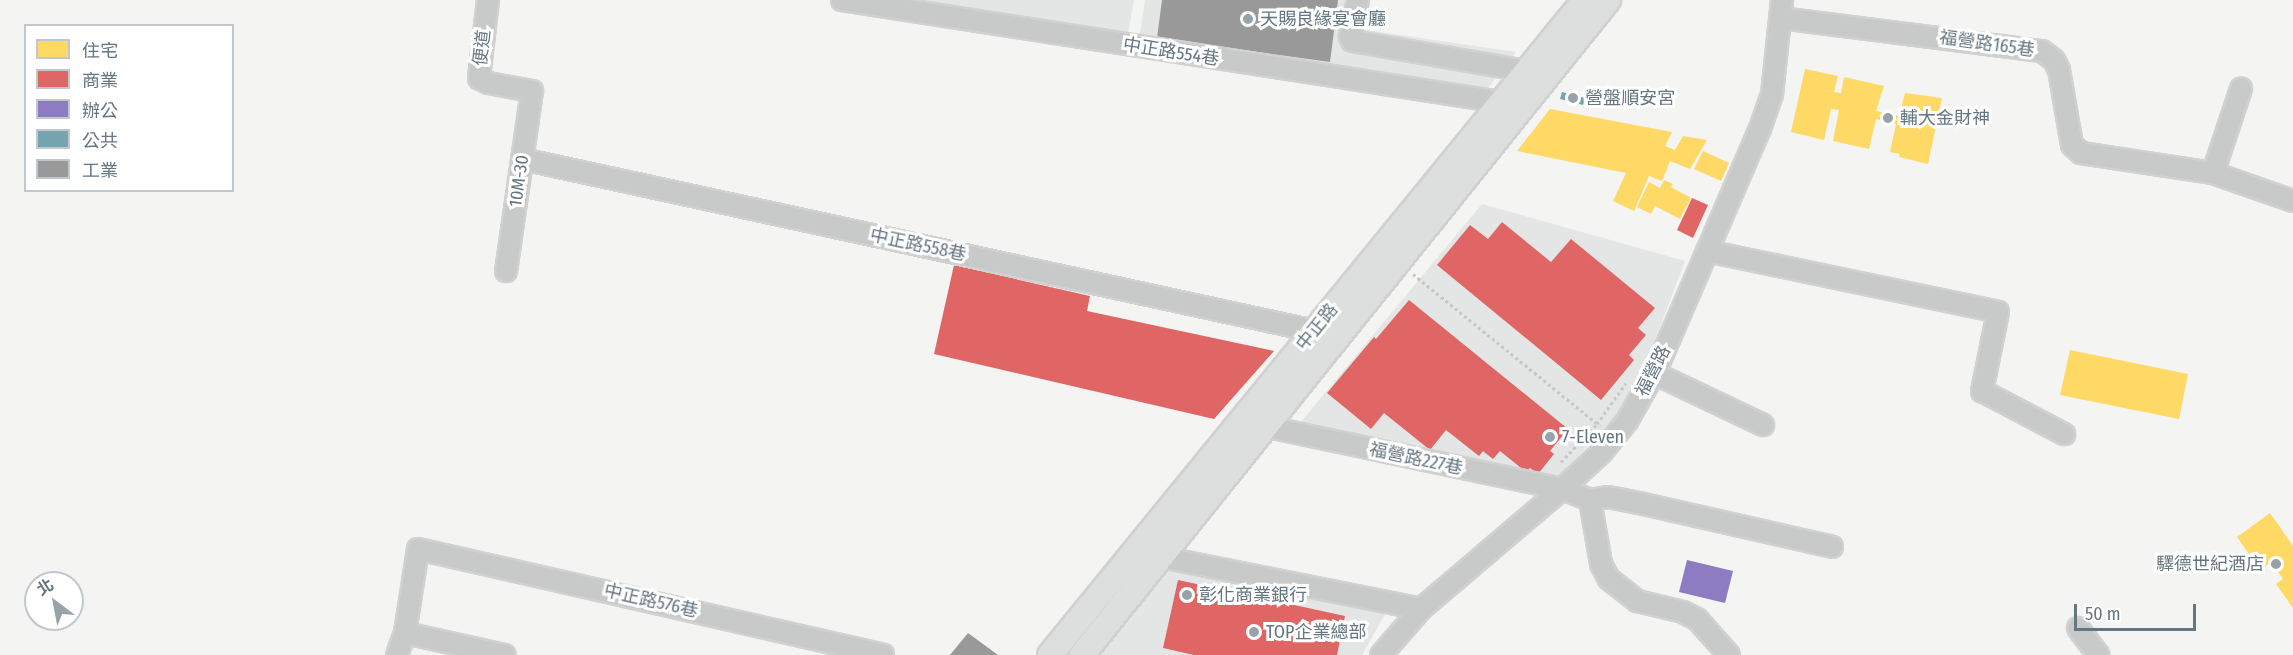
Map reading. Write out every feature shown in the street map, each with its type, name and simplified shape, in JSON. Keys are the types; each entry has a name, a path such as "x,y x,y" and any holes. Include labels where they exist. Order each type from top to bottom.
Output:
{"main road":[{"name":"中正路","path":"1050,655 1585,0"},
{"name":"中正路","path":"1082,655 1608,0"}],"street":[{"name":"便道","path":"488,0 480,78 488,83 532,91"},
{"name":"中正路554巷","path":"842,0 1501,102"},
{"path":"1358,0 1350,36 1353,41 1526,71"},
{"name":"福營路165巷","path":"1781,9 2042,51 2054,60 2059,70 2072,146 2081,153 2213,173 2293,201"},
{"name":"福營路","path":"1381,655 1421,609 1562,489 1614,438 1654,373 1752,150 1772,94 1781,9"},
{"path":"2213,173 2241,89"},
{"name":"10M-30","path":"507,271 532,91"},
{"name":"中正路558巷","path":"522,159 1314,331"},
{"path":"1707,251 1998,312 1982,391 2064,434"},
{"path":"1654,373 1763,425"},
{"name":"福營路227巷","path":"1241,421 1562,489 1590,500 1608,497 1639,503 1832,547"},
{"path":"1590,500 1601,564 1609,579 1637,601 1683,612 1697,619 1729,655"},
{"name":"中正路576巷","path":"405,633 418,549 883,655"},
{"path":"1161,557 1421,609"},
{"path":"2078,628 2098,655"},
{"path":"397,655 405,633 505,655"}],"path":[{"path":"1413,274 1614,438"},
{"path":"1561,462 1597,424 1630,378"}],"shaded area":[{"path":"911,0 1134,0 1128,34"},
{"path":"1145,0 1351,0 1347,27 1516,52 1485,92 1139,41"},
{"path":"1482,204 1685,261 1642,375 1614,419 1554,481 1299,424"},
{"path":"1172,563 1389,607 1362,655 1100,655"}],"building: 住宅":[{"name":"輔大金財神","path":"1805,69 1838,76 1834,92 1841,93 1844,77 1884,86 1876,111 1899,116 1905,93 1942,98 1928,164 1899,157 1900,154 1890,152 1896,124 1876,119 1869,149 1833,141 1839,110 1831,109 1824,140 1791,132"},
{"path":"1550,109 1672,132 1665,146 1675,150 1683,136 1707,140 1690,169 1670,161 1662,181 1649,176 1634,211 1613,201 1626,173 1517,151"},
{"path":"1703,151 1729,163 1721,181 1694,169"},
{"path":"1664,180 1673,184 1671,187 1691,198 1680,219 1655,206 1651,214 1637,207 1649,182 1660,188"},
{"path":"2070,350 2188,374 2179,419 2060,395"},
{"path":"2270,513 2293,546 2293,608 2276,584 2283,579 2271,562 2260,570 2237,537"}],"building: 商業":[{"path":"1692,198 1708,205 1693,238 1677,230"},
{"path":"1502,222 1551,262 1571,239 1655,308 1638,328 1646,335 1629,355 1634,360 1601,400 1437,265 1470,225 1488,239"},
{"path":"954,265 1090,296 1087,311 1274,351 1214,419 934,354"},
{"path":"1409,300 1568,429 1550,451 1554,454 1538,474 1530,468 1526,472 1500,451 1493,459 1483,451 1479,456 1446,430 1430,450 1384,413 1371,429 1327,393"},
{"name":"TOP企業總部","path":"1178,580 1345,616 1337,655 1194,655 1163,648"}],"building: 辦公":[{"path":"1687,560 1733,571 1725,603 1679,592"}],"building: 公共":[{"name":"營盤順安宮","path":"1562,92 1585,98 1583,105 1560,99"}],"building: 工業":[{"name":"天賜良緣宴會廳","path":"1162,0 1338,0 1330,62 1157,38"},
{"path":"968,633 998,655 950,655"}],"place":[{"name":"天賜良緣宴會廳","path":"1248,19"},
{"name":"營盤順安宮","path":"1573,98"},
{"name":"輔大金財神","path":"1888,118"},
{"name":"7-Eleven","path":"1550,437"},
{"name":"驛德世紀酒店","path":"2276,564"},
{"name":"彰化商業銀行","path":"1187,595"},
{"name":"TOP企業總部","path":"1254,632"}]}
